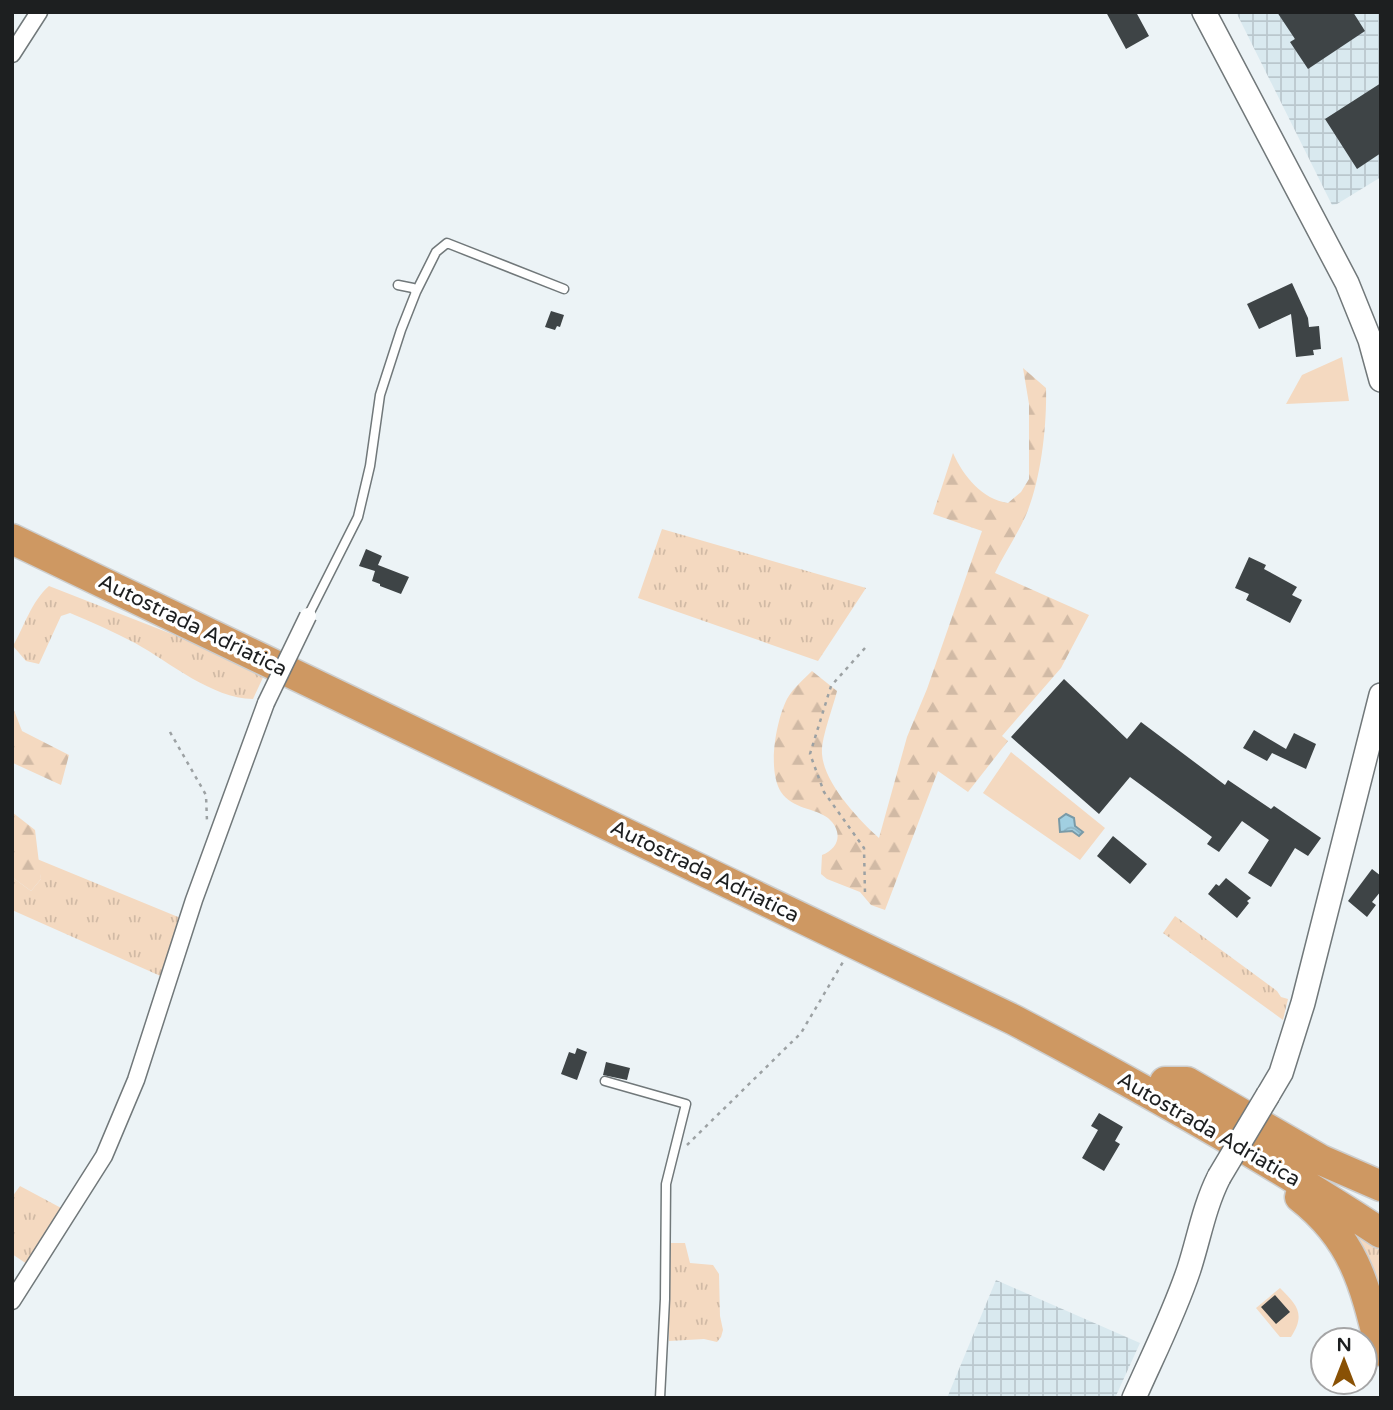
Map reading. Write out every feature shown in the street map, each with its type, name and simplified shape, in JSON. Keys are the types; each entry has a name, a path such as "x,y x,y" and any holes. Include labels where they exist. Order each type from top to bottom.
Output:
{"highway":[{"name":"Autostrada Adriatica","path":"12,519 195,617 1014,1020 1246,1149 1381,1233"},
{"name":"Autostrada Adriatica","path":"12,539 195,617 958,973 1165,1082 1319,1172 1381,1212"},
{"path":"1165,1082 1187,1082 1321,1160 1381,1185"},
{"path":"1246,1149 1256,1167 1316,1210 1345,1246 1361,1278 1381,1351"}],"main road":[{"path":"1204,12 1347,283 1370,340 1381,380"},
{"path":"1134,1398 1169,1321 1189,1268 1208,1198 1281,1073 1304,997 1381,695"}],"street":[{"path":"12,54 39,12"},
{"path":"12,1301 104,1156 136,1080 197,893 266,703 308,616"}],"lane":[{"path":"308,616 358,517 368,479 380,395 401,330 436,252 447,243 564,289"},
{"path":"398,285 413,288 416,292"},
{"path":"605,1081 686,1104 666,1184 665,1299 660,1398"}],"path":[{"path":"865,648 831,686 810,754 824,792 864,848 865,894"},
{"path":"170,732 206,795 207,823"},
{"path":"672,1159 801,1034 844,961"}],"shaded area":[{"path":"1236,12 1381,12 1381,177 1332,205"},
{"path":"996,1280 1140,1343 1115,1398 947,1398"}],"green space":[{"path":"1342,357 1349,401 1286,404 1302,375"},
{"path":"1023,368 1046,388 1042,453 1036,486 1026,515 995,573 1089,615 1061,668 1002,736 1008,741 968,792 938,771 885,910 871,905 860,892 821,874 822,855 836,844 836,828 828,818 791,802 781,792 774,771 779,720 789,695 812,671 837,691 823,740 824,765 843,800 879,838 907,737 927,689 982,531 933,514 953,453 968,478 990,497 1008,503 1021,492 1029,479 1029,404"},
{"path":"662,529 866,588 818,661 638,598"},
{"path":"49,586 266,671 253,699 222,693 207,686 135,643 70,613 61,616 39,664 26,661 13,646 33,606"},
{"path":"12,705 22,731 69,755 61,785 13,763 12,765"},
{"path":"1011,752 1105,828 1080,860 983,793"},
{"path":"12,812 35,830 41,879 31,891 12,877"},
{"path":"37,859 183,919 165,978 12,910 12,877 31,891 41,879"},
{"path":"1175,916 1277,991 1281,997 1288,999 1283,1020 1163,933"},
{"path":"20,1186 63,1209 27,1264 12,1254 12,1197"},
{"path":"1358,1237 1381,1250 1381,1313 1355,1242"},
{"path":"669,1243 685,1243 690,1263 713,1265 719,1274 723,1330 717,1342 704,1339 669,1341"},
{"path":"1280,1288 1298,1310 1298,1322 1291,1337 1280,1337 1256,1308"}],"water":[{"path":"1066,814 1074,818 1075,826 1083,832 1079,836 1072,831 1060,832 1059,819"}],"building":[{"path":"1106,12 1136,12 1149,36 1126,49"},
{"path":"1277,12 1353,12 1365,31 1308,69 1290,42 1295,39"},
{"path":"1381,83 1381,153 1357,169 1325,119"},
{"path":"1292,283 1308,318 1309,327 1319,326 1321,349 1313,350 1314,355 1296,357 1291,314 1259,329 1247,304"},
{"path":"551,311 564,315 560,327 557,326 555,330 545,327"},
{"path":"366,549 382,556 378,565 409,577 401,594 372,581 375,571 359,566"},
{"path":"1249,557 1266,565 1264,569 1297,587 1292,595 1302,600 1290,623 1246,600 1249,594 1235,588"},
{"path":"1064,679 1127,739 1141,722 1225,785 1228,780 1271,809 1274,806 1321,838 1308,856 1295,848 1271,887 1248,873 1269,840 1242,821 1219,852 1207,844 1212,837 1130,777 1099,814 1011,737"},
{"path":"1254,730 1286,749 1294,733 1316,744 1306,769 1272,753 1267,761 1243,748"},
{"path":"1113,836 1147,864 1130,884 1097,856"},
{"path":"1372,869 1381,876 1381,891 1372,902 1376,905 1367,917 1348,901"},
{"path":"1226,878 1251,898 1237,918 1208,894 1216,884 1219,886"},
{"path":"577,1048 587,1052 577,1080 561,1074 569,1052 575,1054"},
{"path":"606,1062 630,1068 627,1080 603,1075"},
{"path":"1099,1113 1123,1127 1115,1141 1120,1144 1104,1171 1082,1158 1098,1130 1091,1126"},
{"path":"1275,1295 1290,1312 1276,1324 1261,1307"}]}
